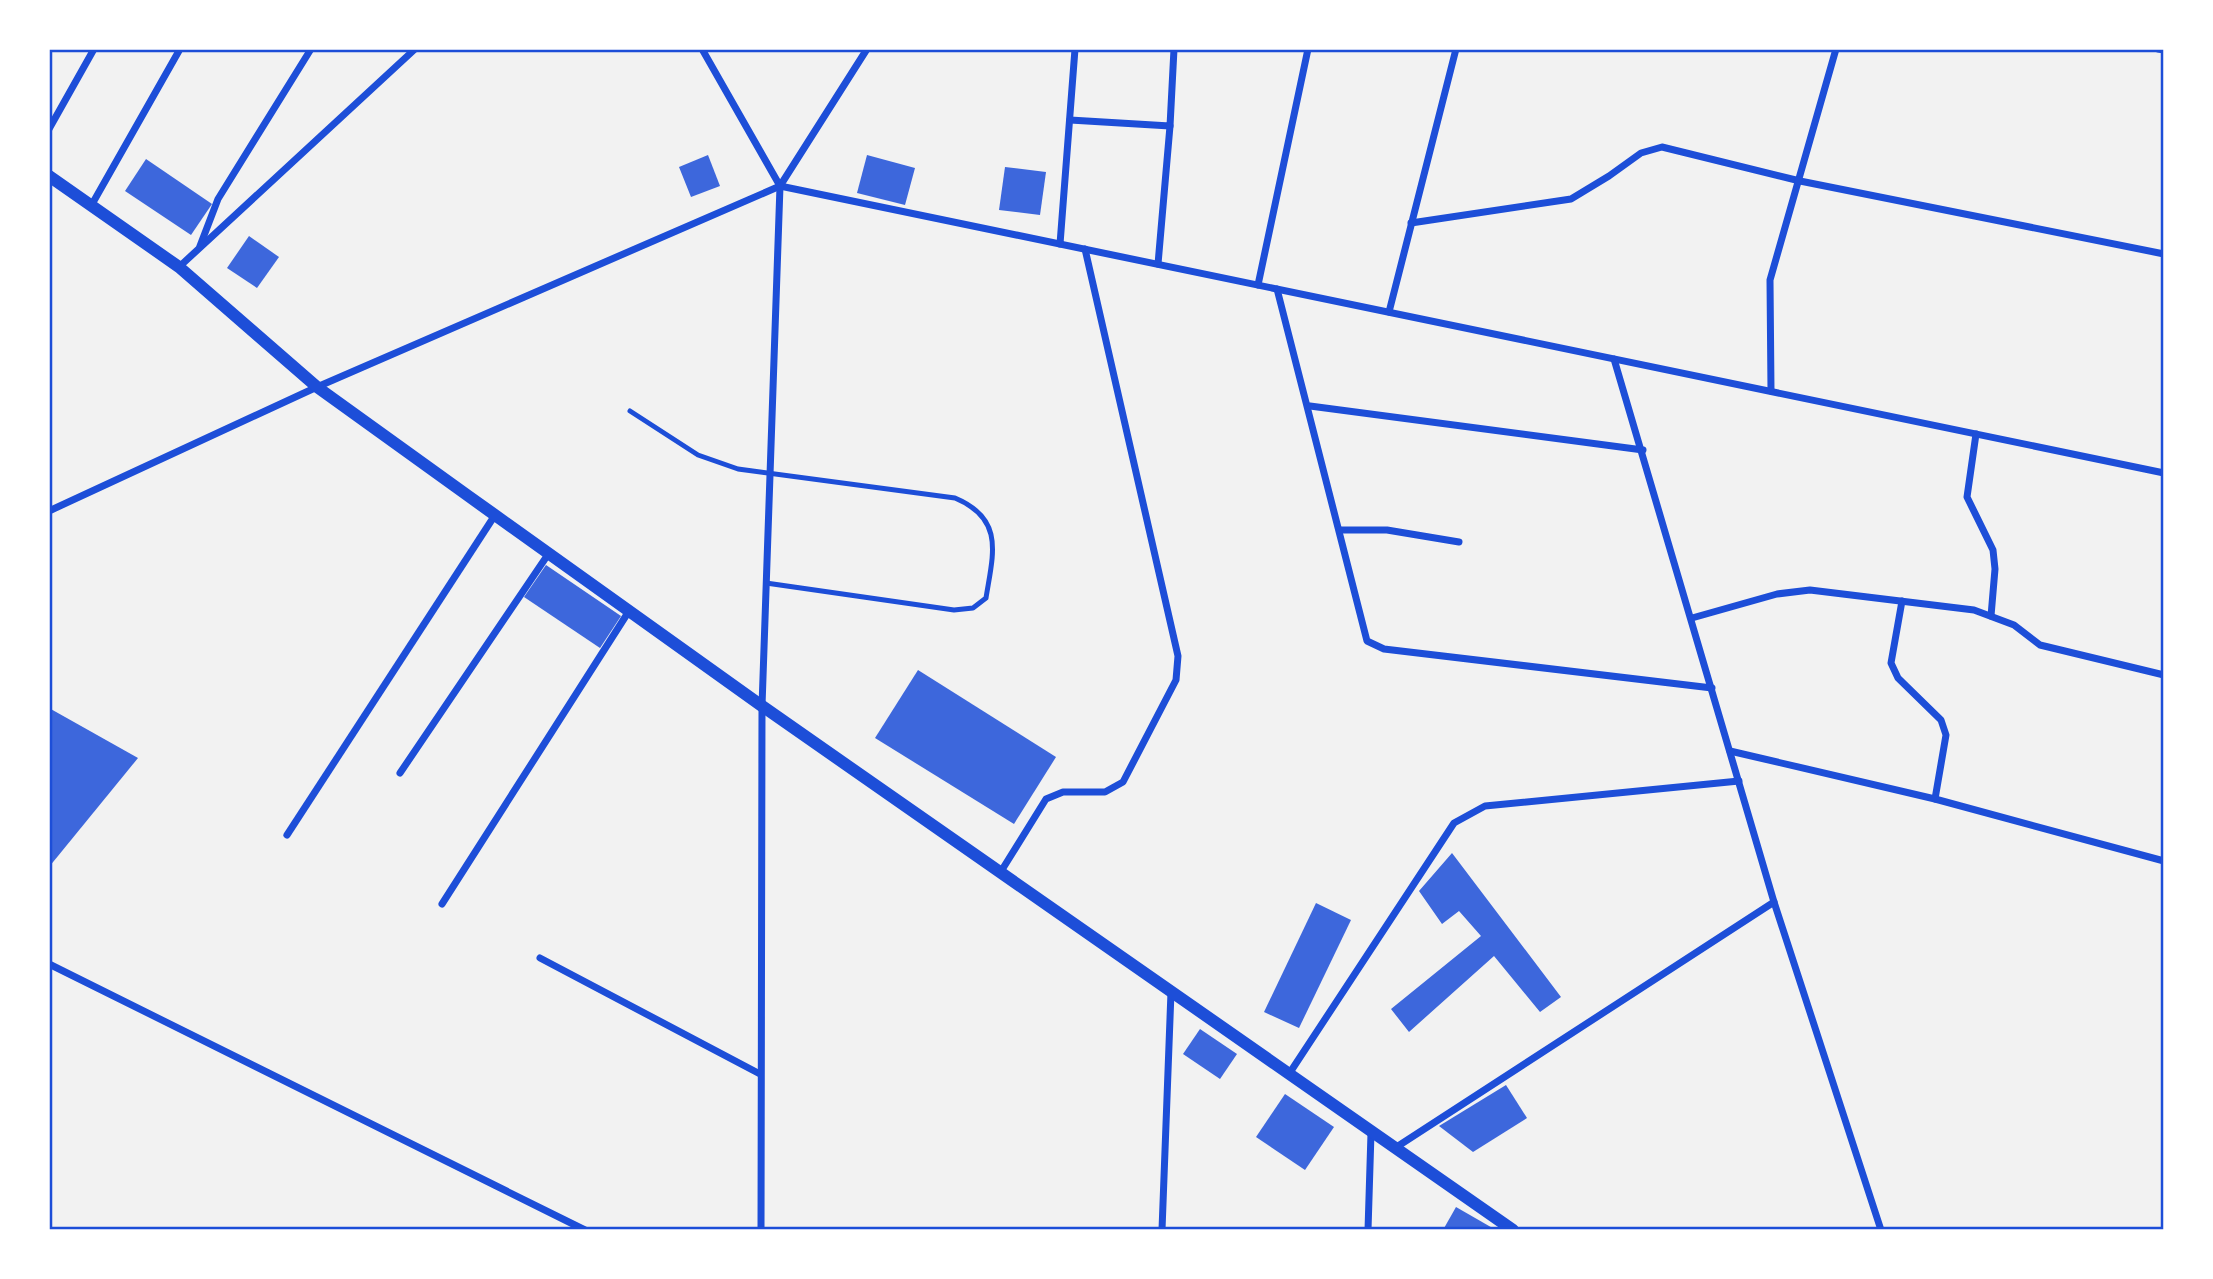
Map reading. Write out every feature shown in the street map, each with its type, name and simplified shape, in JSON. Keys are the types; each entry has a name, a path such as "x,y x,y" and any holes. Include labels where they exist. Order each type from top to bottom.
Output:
{"street":[{"path":"49,129 94,49"},
{"path":"91,206 180,49"},
{"path":"199,248 218,199 311,49"},
{"path":"178,267 415,49"},
{"path":"702,49 780,186"},
{"path":"761,1230 762,706 780,186 867,49"},
{"path":"1060,244 1075,49"},
{"path":"1158,264 1174,49"},
{"path":"1258,285 1308,49"},
{"path":"1389,312 1456,49"},
{"path":"1772,391 1770,280 1836,49"},
{"path":"2158,49 2164,50"},
{"path":"1070,120 1170,126"},
{"path":"1411,223 1571,199 1641,153 1662,147 1800,181 2164,254"},
{"path":"49,176 178,267 317,387 762,706 1513,1230"},
{"path":"49,511 317,387 780,186 2164,473"},
{"path":"1000,873 1046,799 1063,792 1105,792 1123,782 1176,680 1178,656 1085,249"},
{"path":"1277,289 1310,406 1367,641 1374,646 1712,688"},
{"path":"1614,359 1774,902 1881,1230"},
{"path":"1310,406 1643,450"},
{"path":"1976,434 1967,497 1993,550 1995,569 1991,616"},
{"path":"287,835 495,515"},
{"path":"1340,530 1387,530 1460,542"},
{"path":"400,773 549,553"},
{"path":"1692,618 1777,594 1810,590 1902,601 1975,610 2014,625 2040,645 2164,675"},
{"path":"1902,601 1891,663 1898,678 1941,720 1946,735 1935,799"},
{"path":"442,904 629,611"},
{"path":"1730,751 1935,799 2164,861"},
{"path":"1288,1075 1454,823 1485,806 1739,781"},
{"path":"1394,1148 1774,902"},
{"path":"540,958 760,1074"},
{"path":"49,964 585,1230"},
{"path":"1162,1230 1171,992"},
{"path":"1367,1230 1371,1133"}],"lane":[{"path":"630,411 698,455 738,469 955,498 971,505 987,520 993,552 986,598 973,608 954,610 766,583"}],"building":[{"path":"708,155 720,186 691,197 679,167"},
{"path":"867,155 915,168 905,205 857,193"},
{"path":"146,159 212,204 191,235 125,191"},
{"path":"1005,167 1046,172 1040,215 999,210"},
{"path":"249,236 279,257 257,288 227,268"},
{"path":"546,565 621,616 600,648 524,597"},
{"path":"918,670 1056,757 1014,824 875,738"},
{"path":"49,708 138,758 49,867"},
{"path":"1452,853 1561,997 1540,1012 1494,956 1409,1032 1391,1009 1481,936 1459,911 1442,924 1419,891"},
{"path":"1316,903 1351,920 1299,1028 1264,1012"},
{"path":"1200,1029 1237,1054 1220,1079 1183,1054"},
{"path":"1506,1085 1527,1118 1473,1152 1439,1126"},
{"path":"1285,1094 1334,1127 1305,1170 1256,1137"},
{"path":"1456,1207 1496,1230 1443,1230"}]}
